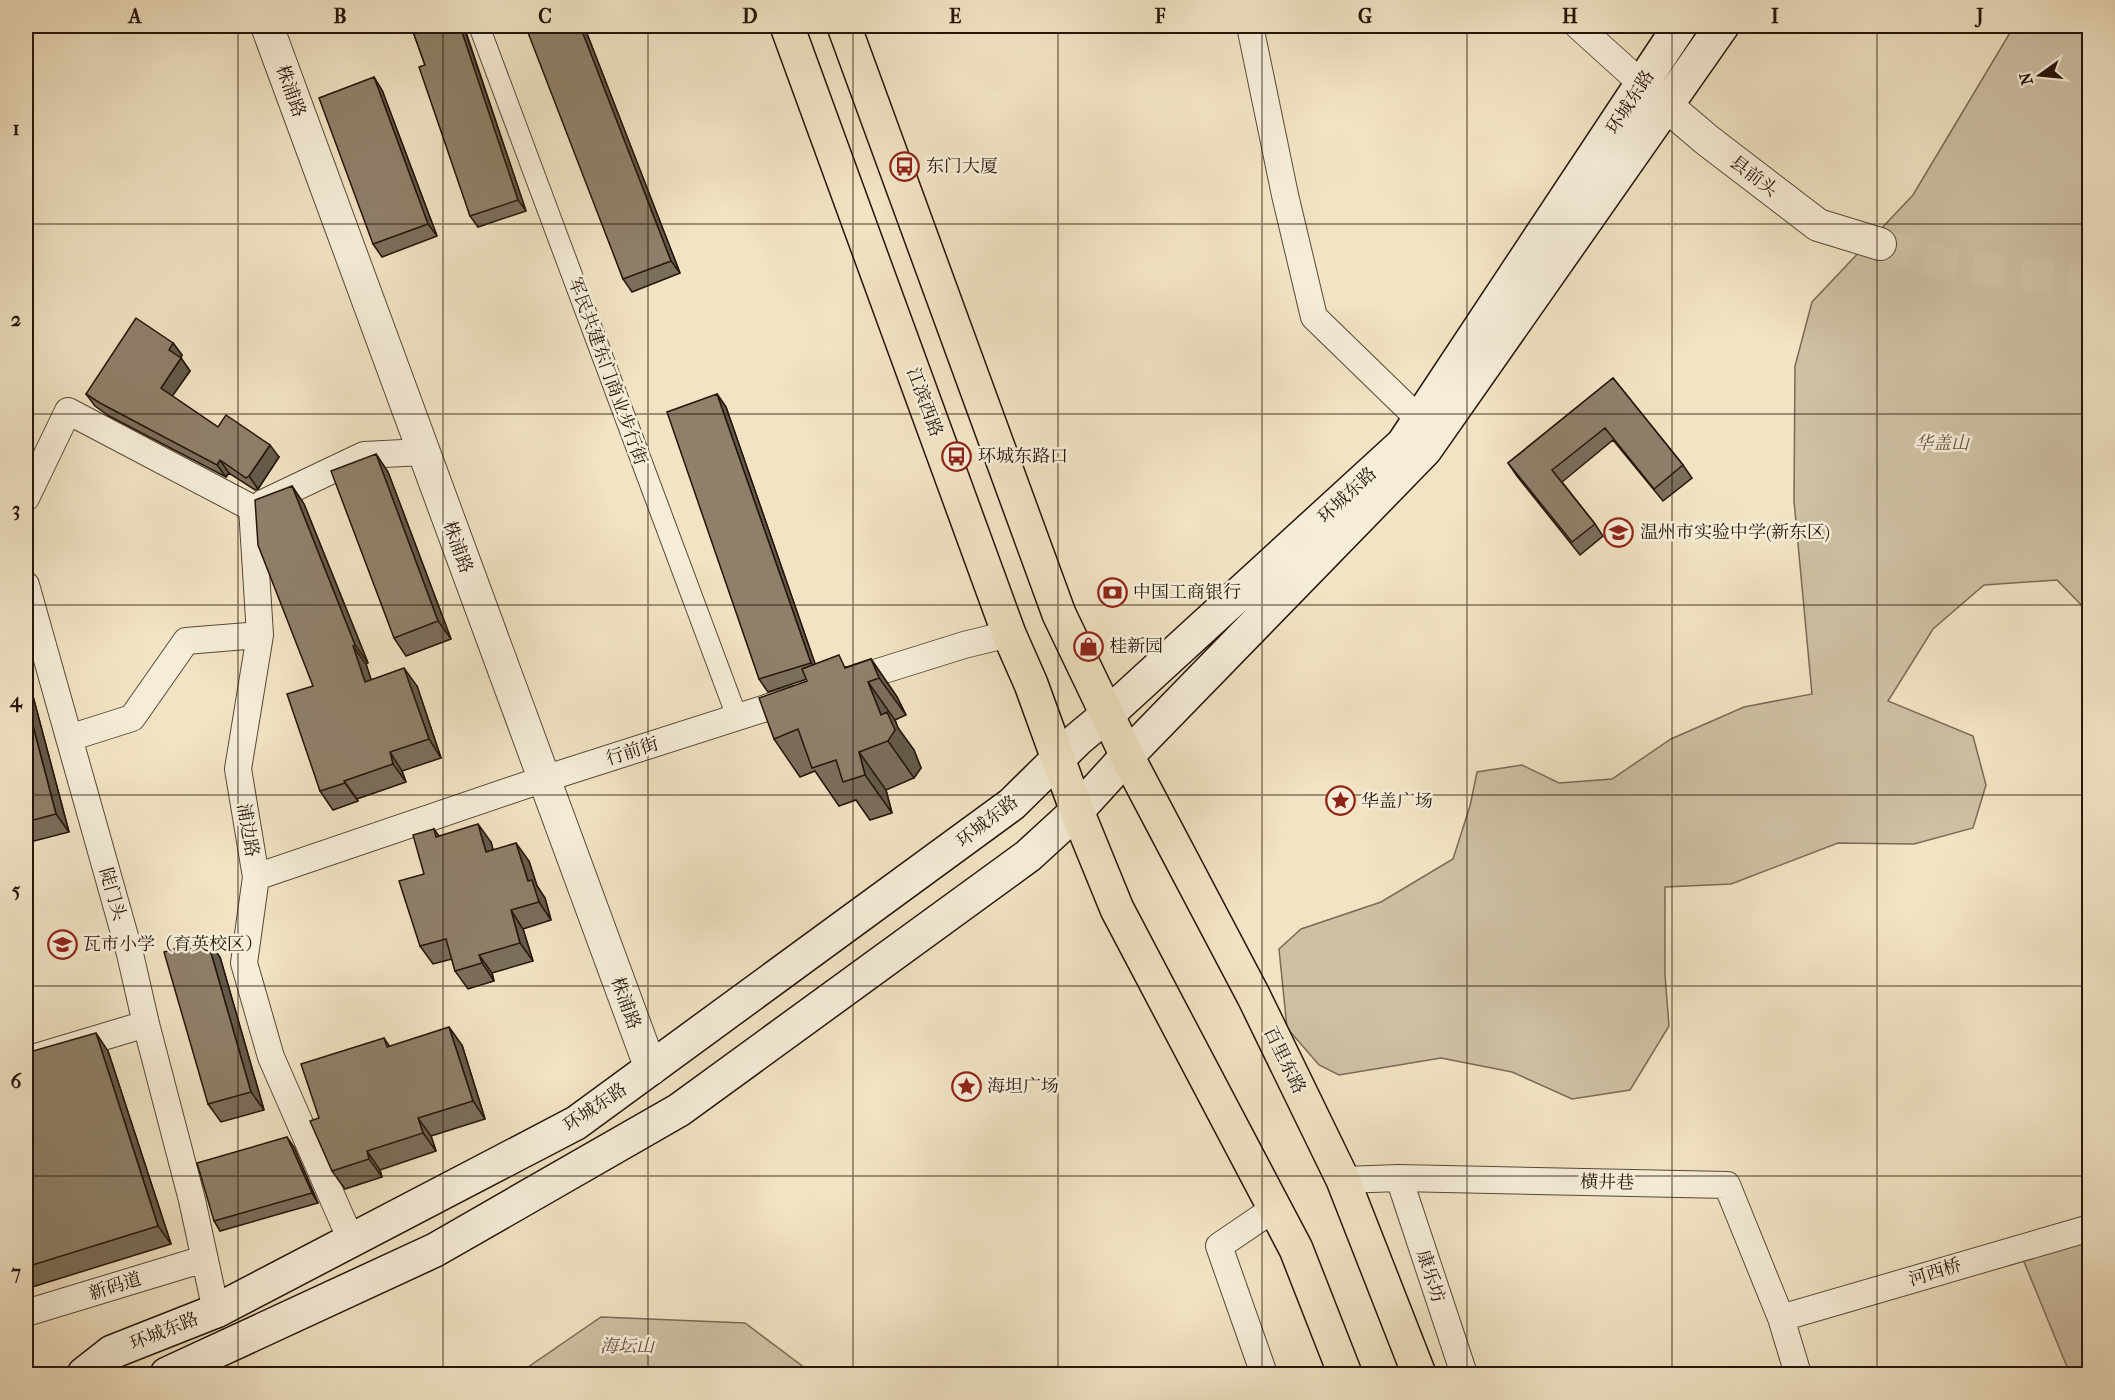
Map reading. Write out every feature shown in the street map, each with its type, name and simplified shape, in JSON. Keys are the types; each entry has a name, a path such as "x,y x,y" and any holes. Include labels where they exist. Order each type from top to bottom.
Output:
{"main road":[{"name":"江滨西路","path":"788,26 1077,811"},
{"path":"844,26 1059,614 1127,756"},
{"name":"环城东路","path":"167,1374 435,1250 679,1110 1029,856 1077,811 1127,756 1425,450 1654,95 1680,26"},
{"name":"环城东路","path":"84,1374 112,1352 216,1311 576,1122 1012,804 1078,739 1403,444 1654,95 1722,26"},
{"name":"百里东路","path":"1127,756 1254,997 1343,1180 1419,1374"},
{"path":"1077,811 1118,909 1296,1249 1345,1374"}],"street":[{"name":"株浦路","path":"267,26 651,1069"},
{"name":"军民共建东门商业步行街","path":"479,26 737,717"},
{"path":"1250,26 1285,195 1314,316 1419,419"},
{"path":"1578,26 1654,95"},
{"name":"县前头","path":"1654,95 1707,140 1818,225 1880,244"},
{"path":"26,498 68,411 252,508 364,455 423,452"},
{"name":"浦边路","path":"252,508 260,635 238,769 256,877 244,963 271,1058 351,1240"},
{"name":"陡门头","path":"26,585 130,954 192,1200 216,1311"},
{"name":"行前街","path":"256,877 544,779 964,645 1010,634"},
{"path":"69,738 132,718 186,641 260,635"},
{"path":"26,1060 146,1024"},
{"name":"横井巷","path":"1343,1180 1399,1178 1727,1185 1781,1318"},
{"name":"康乐坊","path":"1399,1178 1464,1374"},
{"path":"1264,1374 1219,1246 1275,1208"},
{"name":"河西桥","path":"1781,1318 2090,1228"},
{"name":"新码道","path":"26,1313 204,1259"},
{"path":"1781,1318 1798,1374"}],"green space":[{"name":"华盖山","path":"2014,26 2089,26 2089,613 2057,580 1984,585 1933,629 1888,701 1973,736 1986,785 1973,828 1914,844 1838,843 1731,884 1665,887 1665,975 1669,1026 1630,1090 1572,1099 1512,1072 1441,1058 1339,1075 1319,1065 1287,1028 1279,949 1301,929 1381,902 1453,859 1470,806 1477,772 1522,765 1559,783 1612,779 1671,739 1744,707 1812,694 1794,501 1795,366 1812,302 1913,195"},
{"path":"2089,1230 2089,1374 2070,1374 2022,1257"},
{"name":"海坛山","path":"601,1317 745,1323 813,1374 518,1374"}],"building":[{"path":"411,26 460,26 518,200 470,216 419,67 425,65"},
{"path":"532,26 580,26 671,261 623,279 527,30 533,28"},
{"path":"374,77 428,224 373,244 319,98"},
{"path":"136,318 173,343 169,350 181,358 161,388 218,427 226,415 270,445 249,476 246,478 220,460 217,465 86,394"},
{"path":"1613,378 1683,465 1654,489 1605,428 1552,470 1595,524 1572,542 1508,463"},
{"path":"717,394 811,663 759,679 667,412"},
{"path":"376,454 438,621 394,638 331,471"},
{"path":"292,486 355,645 353,646 365,682 404,668 429,739 390,752 393,764 320,791 287,694 313,686 258,545 255,500"},
{"path":"839,655 845,668 871,659 879,678 868,682 881,715 887,712 895,730 888,741 859,752 865,775 843,782 836,760 812,768 798,729 774,739 759,698 807,681 802,669"},
{"path":"26,699 56,814 26,822"},
{"path":"478,824 486,852 516,843 528,881 532,880 539,902 511,910 520,943 479,955 482,963 455,971 446,939 420,946 399,881 424,874 413,835 434,829 436,837"},
{"path":"207,939 251,1092 208,1104 164,952"},
{"path":"449,1027 473,1101 418,1118 423,1133 367,1151 369,1159 332,1171 310,1121 319,1118 301,1064 384,1038 387,1047"},
{"path":"96,1033 158,1226 26,1267 26,1053"},
{"path":"287,1137 312,1193 214,1221 197,1163"}],"tunnel":[{"path":"1880,244 1945,264 2090,281"}],"place":[{"name":"东门大厦","path":"905,166"},
{"name":"环城东路口","path":"957,456"},
{"name":"温州市实验中学(新东区)","path":"1619,532"},
{"name":"中国工商银行","path":"1112,592"},
{"name":"桂新园","path":"1088,646"},
{"name":"华盖广场","path":"1340,801"},
{"name":"瓦市小学（育英校区）","path":"62,944"},
{"name":"海坦广场","path":"966,1086"}]}
